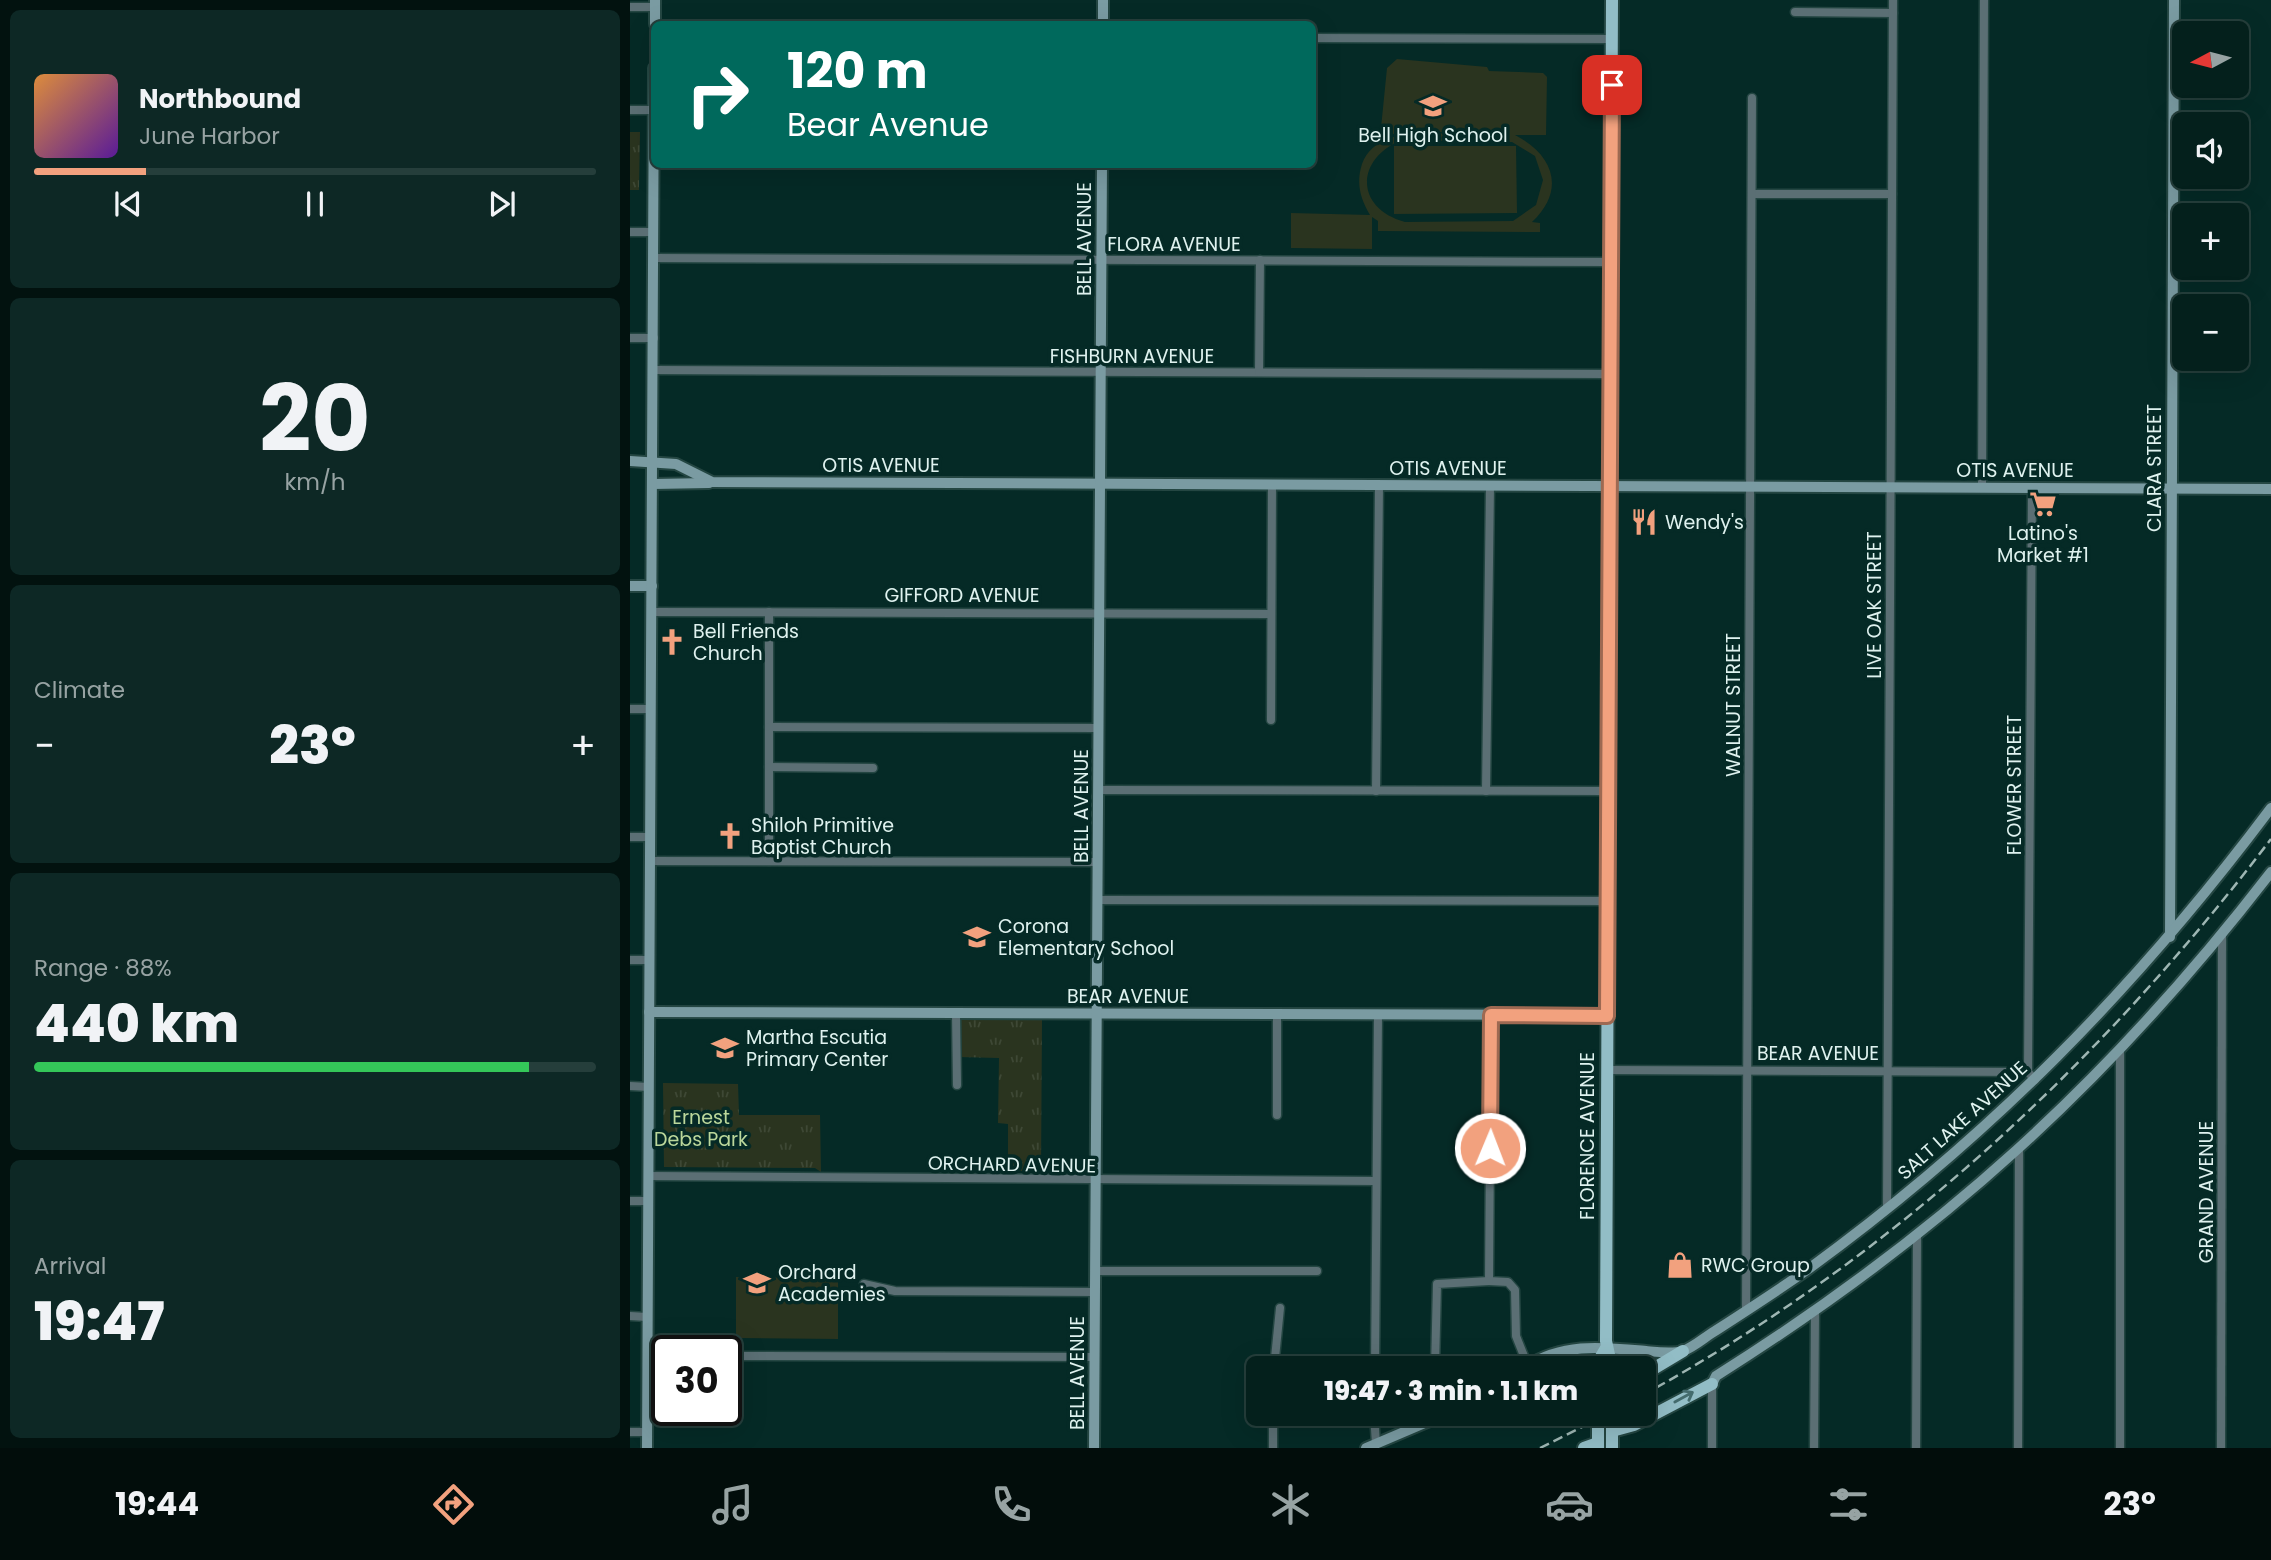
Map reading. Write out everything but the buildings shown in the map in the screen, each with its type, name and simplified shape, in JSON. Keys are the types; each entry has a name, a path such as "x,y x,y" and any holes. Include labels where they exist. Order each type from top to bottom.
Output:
{"main road":[{"name":"FLORENCE AVENUE","path":"1606,1348 1612,0"},
{"path":"1601,1356 1606,1348"},
{"path":"1606,1348 1608,1356"},
{"path":"1656,1367 1683,1351"},
{"path":"1612,1431 1634,1425 1712,1384"},
{"path":"1584,1448 1598,1446 1598,1426"},
{"path":"1612,1426 1612,1448"}],"street":[{"path":"1103,0 1103,21"},
{"name":"LIVE OAK STREET","path":"1887,1209 1893,0"},
{"path":"1982,488 1984,0"},
{"name":"CLARA STREET","path":"2170,937 2174,0"},
{"path":"630,7 655,4"},
{"path":"1795,12 1893,13"},
{"path":"1316,38 1612,39"},
{"name":"WALNUT STREET","path":"1746,1311 1752,98"},
{"path":"630,110 651,110"},
{"path":"647,1448 654,168"},
{"name":"BELL AVENUE","path":"1094,1448 1102,168"},
{"path":"1752,194 1892,194"},
{"path":"630,232 654,232"},
{"name":"FLORA AVENUE","path":"654,258 1611,262"},
{"path":"1259,372 1260,260"},
{"path":"630,338 654,338"},
{"name":"FISHBURN AVENUE","path":"654,370 1610,374"},
{"name":"OTIS AVENUE","path":"630,461 653,461 687,467 701,480 712,482 2271,489"},
{"path":"653,484 712,482"},
{"path":"1271,719 1272,484"},
{"path":"1376,791 1379,485"},
{"path":"1486,791 1490,486"},
{"name":"FLOWER STREET","path":"2032,488 2032,1076"},
{"path":"630,586 652,586"},
{"name":"GIFFORD AVENUE","path":"652,612 1271,614"},
{"path":"769,612 769,861"},
{"path":"630,709 651,709"},
{"path":"769,727 1099,728"},
{"path":"769,766 873,768"},
{"path":"1098,790 1608,791"},
{"name":"SALT LAKE AVENUE","path":"1683,1351 1746,1311 1887,1209 2032,1076 2112,1002 2170,937 2271,808"},
{"path":"630,837 650,837"},
{"path":"650,861 1098,862"},
{"path":"1712,1448 1712,1384 1716,1376 1815,1312 1917,1237 2018,1150 2120,1051 2222,936 2271,872"},
{"path":"1097,900 1608,901"},
{"name":"GRAND AVENUE","path":"2221,1448 2222,936"},
{"path":"630,960 649,960"},
{"name":"BEAR AVENUE","path":"649,1012 1607,1016"},
{"path":"956,1013 957,1085"},
{"path":"1277,1014 1277,1115"},
{"path":"1375,1356 1378,1014"},
{"path":"1489,1281 1491,1015"},
{"path":"2120,1051 2120,1448"},
{"name":"BEAR AVENUE","path":"1607,1070 1888,1071 2032,1076"},
{"path":"630,1086 649,1087"},
{"path":"2018,1150 2018,1448"},
{"name":"ORCHARD AVENUE","path":"648,1176 1376,1181"},
{"path":"630,1201 648,1201"},
{"path":"1916,1448 1917,1237"},
{"path":"1095,1271 1317,1271"},
{"path":"1435,1356 1437,1284 1489,1281 1508,1282 1515,1290 1516,1336 1522,1356"},
{"path":"863,1284 895,1291 1095,1292"},
{"path":"1275,1356 1280,1308"},
{"path":"1814,1448 1815,1312"},
{"path":"630,1317 648,1317"},
{"path":"1549,1356 1562,1350 1606,1348 1683,1351"},
{"path":"742,1356 1095,1357"},
{"path":"1273,1426 1273,1448"},
{"path":"1373,1426 1371,1446 1417,1426"},
{"path":"630,1432 647,1432"}],"green space":[{"path":"1397,59 1487,67 1489,71 1543,73 1547,77 1546,135 1515,135 1539,153 1551,174 1549,198 1532,222 1540,223 1540,232 1378,231 1378,221 1372,217 1372,249 1291,248 1291,213 1370,215 1360,190 1362,164 1371,150 1385,140 1421,133 1400,132 1380,138 1387,68","holes":["1401,140 1512,142 1535,156 1543,180 1536,205 1513,221 1405,222 1377,206 1370,195 1367,183 1375,159"]},
{"path":"630,132 640,132 639,190 630,190"},
{"path":"1394,146 1516,146 1517,213 1394,214"},
{"path":"959,1018 1042,1020 1041,1171 1008,1171 1008,1124 998,1123 999,1058 958,1057"},
{"name":"Ernest Debs Park","path":"663,1083 738,1084 739,1115 820,1115 821,1172 815,1168 664,1167"},
{"path":"736,1277 838,1278 838,1339 742,1338 742,1335 736,1335"}],"railway":[{"path":"1656,1387 1734,1341 1822,1282 1906,1218 1986,1150 2063,1078 2136,1002 2205,922 2271,839"},
{"path":"1540,1448 1584,1426"}],"place":[{"name":"Bell High School","path":"1433,106"},
{"name":"Latino's Market #1","path":"2043,504"},
{"name":"Wendy's","path":"1644,522"},
{"name":"Bell Friends Church","path":"672,642"},
{"name":"Shiloh Primitive Baptist Church","path":"730,836"},
{"name":"Corona Elementary School","path":"977,937"},
{"name":"Martha Escutia Primary Center","path":"725,1048"},
{"name":"RWC Group","path":"1680,1265"},
{"name":"Orchard Academies","path":"757,1283"}],"route":[{"path":"1490,1148 1491,1015 1607,1016 1612,85"}]}
